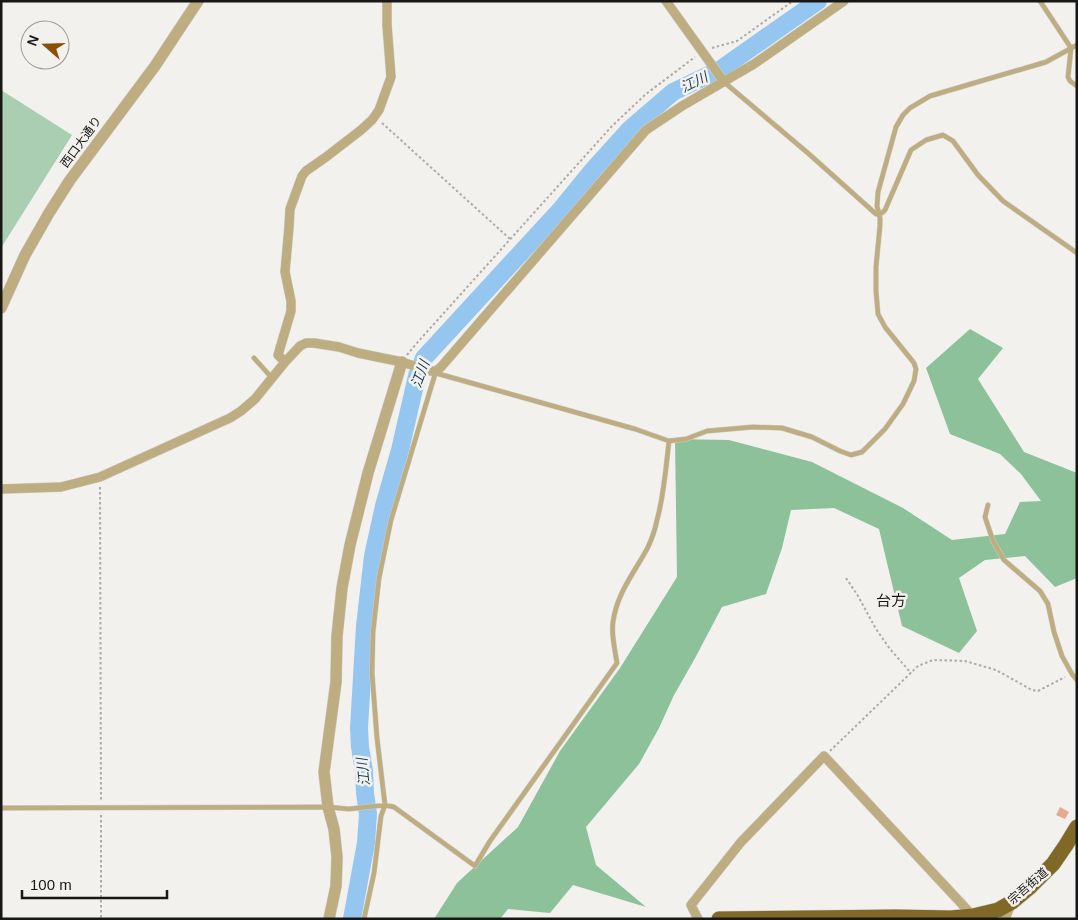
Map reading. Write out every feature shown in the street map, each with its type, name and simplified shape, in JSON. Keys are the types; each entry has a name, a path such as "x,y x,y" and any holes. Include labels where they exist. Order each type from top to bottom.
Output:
{"highway":[{"name":"宗吾街道","path":"719,919 896,916 951,918 973,916 998,910 1012,902 1030,887 1052,864 1066,846 1077,827"}],"street":[{"name":"西口大通り","path":"1,308 25,256 70,180 155,66 198,1"},
{"path":"285,362 278,355 291,311 292,301 284,272 290,208 302,176 306,171 361,130 379,110 391,77 387,1"},
{"path":"666,1 724,82"},
{"path":"1,489 61,487 100,477 230,418 256,400 285,362 300,346 306,343 339,347 433,371 440,367 646,130 754,64 844,1"},
{"path":"328,919 336,886 338,857 334,829 328,807 324,772 336,682 337,636 342,588 350,545 368,473 405,363"},
{"path":"698,919 691,905 741,842 824,756 973,916"},
{"path":"1006,919 1012,902"}],"lane":[{"path":"1040,1 1071,48 1068,77 1077,86"},
{"path":"364,919 374,872 381,816 385,804 372,674 373,632 379,578 391,520 433,371 635,429 669,441 707,432 753,427 782,428 812,436 851,455 862,452 885,430 903,404 914,380 916,369 914,363 885,327 878,314 876,291 880,218 877,206 878,192 896,127 910,108 930,96 1046,62 1077,45"},
{"path":"724,82 873,211 879,214"},
{"path":"879,214 885,210 912,150 926,140 943,135 953,141 978,174 1002,201 1077,253"},
{"path":"254,358 272,378"},
{"path":"1,808 349,808 385,804 394,807 475,866 490,841 617,663 613,621 619,599 647,548 658,520 669,441"},
{"path":"988,505 985,517 993,541 1004,560 1040,591 1048,604 1062,656 1077,680"}],"path":[{"path":"405,363 416,344 510,239 612,126 646,94 682,68 702,50 737,41 793,1"},
{"path":"375,116 510,239"},
{"path":"100,477 101,919"},
{"path":"846,578 876,629 910,673"},
{"path":"824,756 910,673 918,666 933,660 965,661 996,670 1032,690 1038,691 1072,674"}],"green space":[{"path":"1,90 72,135 1,248"},
{"path":"970,329 1003,348 978,379 1024,452 1077,473 1077,578 1055,587 1025,556 985,560 959,578 977,631 959,653 902,626 879,529 834,508 791,510 782,548 766,594 722,607 639,764 586,827 596,865 646,907 573,885 550,913 508,909 500,919 434,919 457,883 518,827 560,751 620,668 677,577 675,439 729,440 812,462 903,508 952,540 1005,534 1020,502 1041,501 1021,474 1000,454 950,434 926,368"}],"building":[{"path":"1060,807 1069,812 1065,819 1056,815"}],"waterway":[{"name":"江川","path":"352,919 366,843 368,814 359,728 365,626 373,556 417,376 424,358 562,208 630,129 673,92 721,69 818,1"}],"district":[{"name":"台方","path":"891,600"}]}
